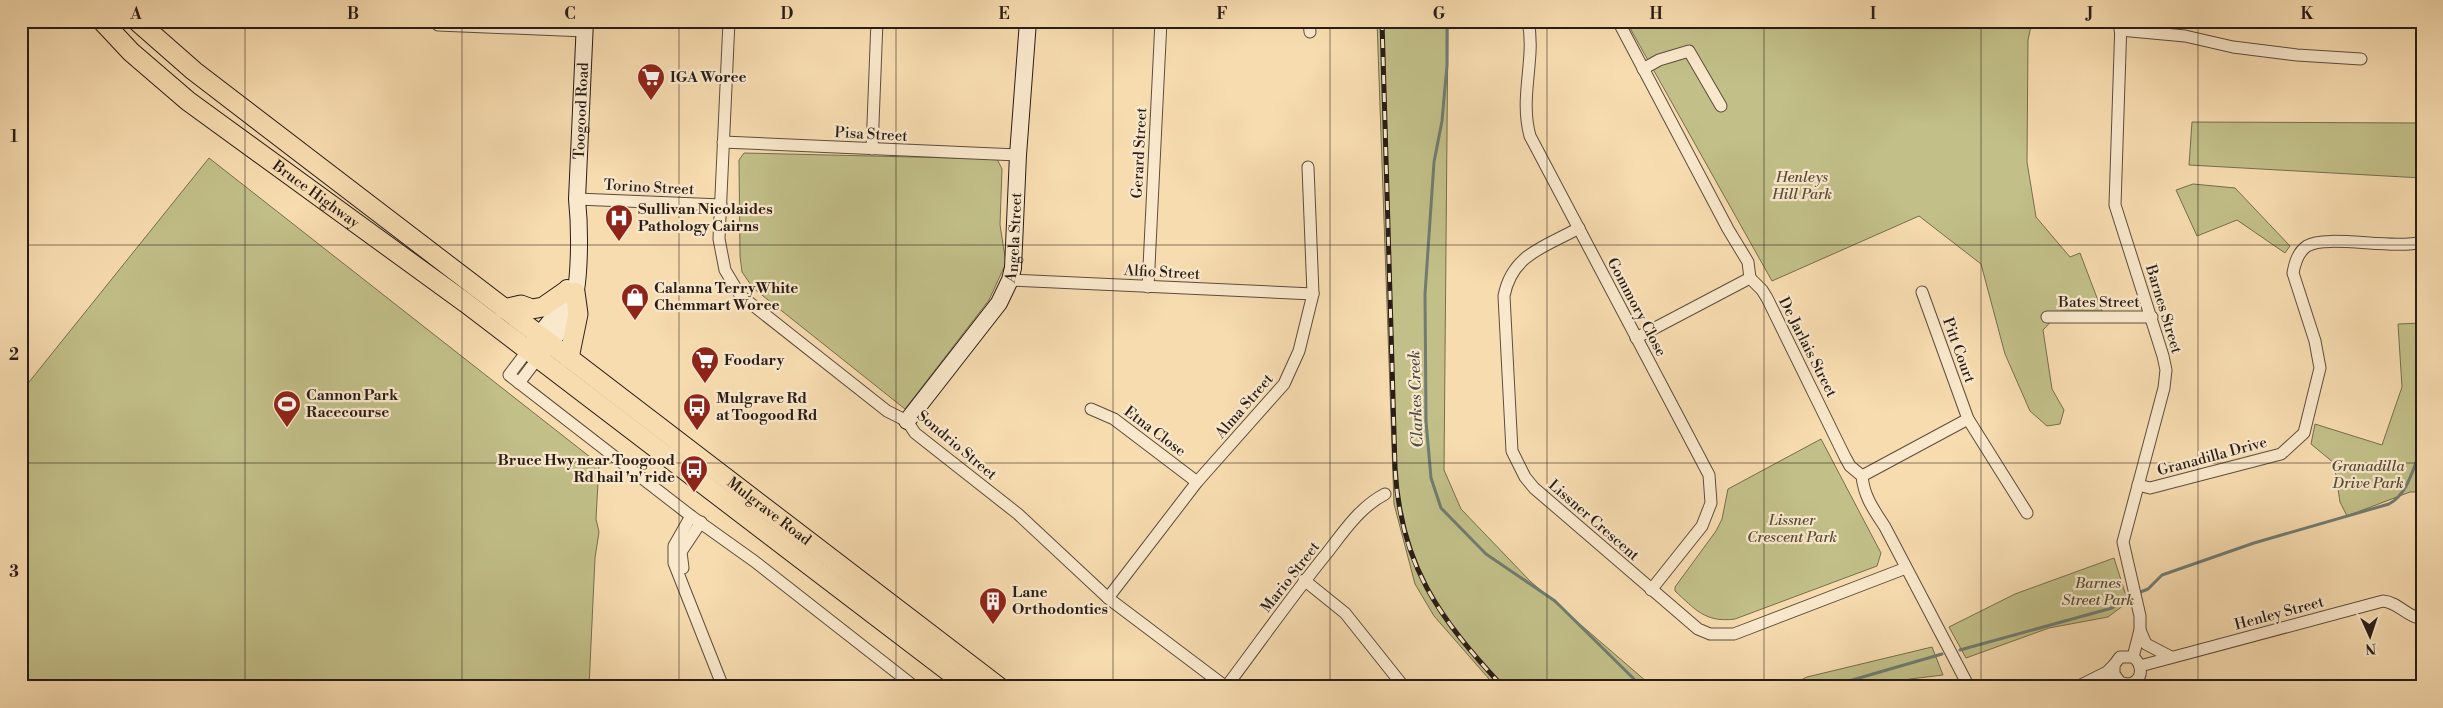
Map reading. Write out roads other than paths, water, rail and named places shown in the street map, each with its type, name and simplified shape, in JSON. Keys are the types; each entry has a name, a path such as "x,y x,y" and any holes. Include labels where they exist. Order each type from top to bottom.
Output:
{"main road":[{"name":"Bruce Highway","path":"102,21 131,52 188,101 366,228 539,347"},
{"name":"Bruce Highway","path":"137,21 194,71 504,309 539,347"},
{"path":"504,309 521,305 532,309 543,307 570,291 578,314 569,358"},
{"name":"Mulgrave Road","path":"539,347 569,358 999,687"},
{"name":"Mulgrave Road","path":"539,347 969,687"}],"street":[{"name":"Sondrio Street","path":"730,21 719,239 722,260 730,279 740,295 887,411 907,421 916,433 1018,514 1108,598 1226,687"},
{"path":"872,149 877,21"},
{"name":"Angela Street","path":"907,421 998,303 1010,280 1028,21"},
{"name":"Gerard Street","path":"1148,287 1161,21"},
{"name":"Gommory Close","path":"1528,21 1530,44 1525,112 1530,136 1709,475 1711,503 1702,526 1652,590"},
{"name":"De Jarlais Street","path":"1618,21 1728,229 1748,262 1750,278 1767,298 1773,314 1850,466 1862,476 1863,490 1969,687"},
{"path":"438,24 585,26"},
{"name":"Toogood Road","path":"539,347 570,291 571,223 577,199 585,26"},
{"path":"2121,26 2185,36 2233,47 2298,55 2361,59"},
{"name":"Barnes Street","path":"2121,26 2115,205 2152,317 2166,370 2164,388 2123,542 2139,607 2140,630 2136,661"},
{"path":"1642,69 1659,60 1689,52 1721,106"},
{"name":"Pisa Street","path":"723,142 1018,155"},
{"name":"Alma Street","path":"1108,598 1197,482 1284,384 1299,351 1313,294 1308,167"},
{"name":"Torino Street","path":"577,199 721,206"},
{"name":"Lissner Crescent","path":"1579,228 1520,261 1506,283 1504,296 1512,451 1521,471 1534,488 1698,629 1710,634 1734,634 1906,568"},
{"name":"Granadilla Drive","path":"2138,485 2150,488 2281,454 2304,433 2320,368 2315,341 2294,272 2297,258 2308,246 2320,242 2399,246 2422,242"},
{"path":"1636,338 1750,278"},
{"name":"Alfio Street","path":"1010,280 1313,294"},
{"name":"Pitt Court","path":"1922,292 1968,419 2027,513"},
{"name":"Bates Street","path":"2047,317 2152,317"},
{"path":"539,347 509,374 915,687"},
{"path":"519,382 539,347"},
{"name":"Etna Close","path":"1091,410 1114,419 1197,482"},
{"path":"1862,476 1968,419"},
{"name":"Mario Street","path":"1226,687 1304,580 1353,520 1371,502 1386,494"},
{"path":"696,519 681,555 689,584 690,599 723,687"},
{"path":"1304,580 1356,625 1404,687"},
{"name":"Henley Street","path":"2136,661 2171,657 2383,601 2390,602 2415,618 2422,619"},
{"path":"2140,630 2146,644 2171,657"},
{"path":"2077,687 2107,672 2120,657 2136,661 2139,676 2134,685 2106,682 2090,687"},
{"path":"2114,665 2114,674 2120,682"}],"waterway":[{"name":"Clarkes Creek","path":"1447,21 1447,65 1442,121 1434,162 1425,294 1426,421 1431,478 1441,508 1486,554 1555,601 1634,679 1639,687"},
{"path":"21,167 25,190 21,293"},
{"path":"2138,593 2148,589 2162,575 2254,543 2389,504 2396,499 2406,486 2422,447"},
{"path":"1960,650 2112,608 2132,596"},
{"path":"1828,687 1942,654"}],"railway":[{"path":"1382,21 1395,467 1398,502 1414,561 1427,588 1442,613 1460,637 1503,687"}],"place":[{"name":"IGA Woree","path":"651,101"},
{"name":"Sullivan Nicolaides Pathology Cairns","path":"619,242"},
{"name":"Calanna TerryWhite Chemmart Woree","path":"635,321"},
{"name":"Foodary","path":"705,384"},
{"name":"Cannon Park Racecourse","path":"287,428"},
{"name":"Mulgrave Rd at Toogood Rd","path":"697,431"},
{"name":"Bruce Hwy near Toogood Rd hail 'n' ride","path":"694,493"},
{"name":"Lane Orthodontics","path":"993,625"}],"park label":[{"name":"Henleys Hill Park","path":"1802,186"},
{"name":"Granadilla Drive Park","path":"2368,474"},
{"name":"Lissner Crescent Park","path":"1792,528"},
{"name":"Barnes Street Park","path":"2098,592"}]}
